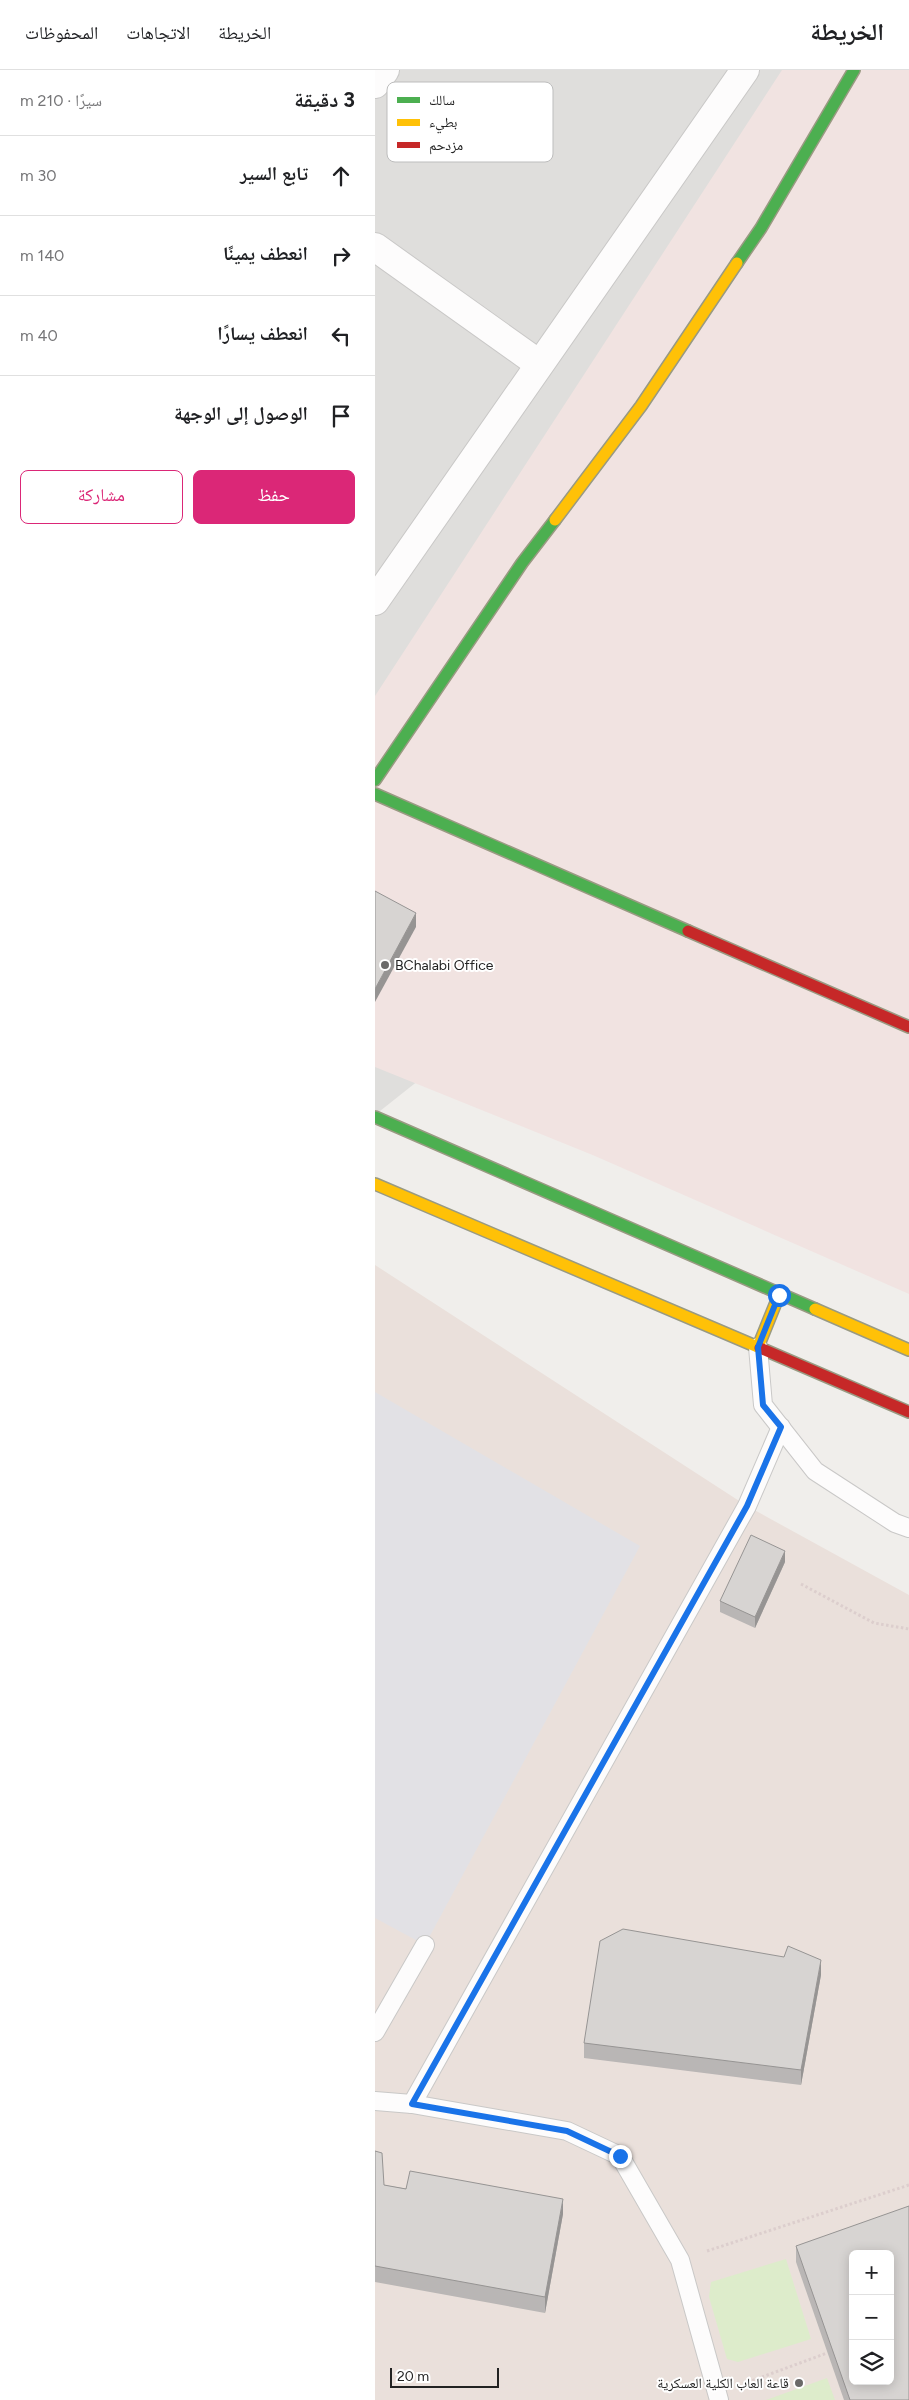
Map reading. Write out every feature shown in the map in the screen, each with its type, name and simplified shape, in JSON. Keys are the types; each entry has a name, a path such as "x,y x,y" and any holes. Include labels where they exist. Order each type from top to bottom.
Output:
{"street":[{"path":"375,84 385,70"},
{"path":"375,601 745,70"},
{"path":"375,780 522,563 641,406 696,325 761,228 854,70"},
{"path":"375,247 539,364"},
{"path":"375,794 909,1027"},
{"path":"375,1118 909,1350"},
{"path":"375,1184 909,1412"},
{"path":"758,1347 779,1295"}],"lane":[{"path":"758,1347 763,1405 815,1471 895,1522 909,1528"},
{"path":"412,2104 747,1506 781,1427"},
{"path":"375,2032 425,1945"},
{"path":"375,2101 412,2104 567,2131 620,2156 680,2260 718,2397"}],"path":[{"path":"801,1584 874,1623 909,1629"},
{"path":"680,2260 909,2185"},
{"path":"718,2397 827,2353"}],"shaded area":[{"path":"375,70 909,70 622,919 375,1115"},
{"path":"782,70 909,70 909,1294 595,1156 375,1067 375,696"},
{"path":"375,1265 747,1506 909,1595 909,2400 375,2400"},
{"path":"375,1392 640,1546 425,1945 375,1918"}],"green space":[{"path":"786,2259 811,2339 738,2362 727,2359 709,2297 711,2282"},
{"path":"827,2378 835,2400 766,2400"}],"building":[{"name":"BChalabi Office","path":"375,891 416,913 375,989"},
{"path":"751,1535 785,1551 755,1617 720,1601"},
{"path":"623,1929 784,1957 788,1946 821,1960 801,2070 584,2043 600,1941"},
{"path":"375,2151 382,2153 384,2185 406,2189 410,2171 563,2199 545,2297 375,2266"},
{"path":"909,2206 909,2400 850,2400 796,2246"}],"traffic: fast":[{"path":"737,263 761,228 854,70"},
{"path":"375,780 522,563 555,520"},
{"path":"375,794 688,931"},
{"path":"375,1117 815,1309"}],"traffic: slow":[{"path":"555,520 641,406 737,263"},
{"path":"375,1184 760,1348"},
{"path":"758,1347 779,1295"},
{"path":"815,1309 909,1350"}],"traffic: jam":[{"path":"688,931 909,1027"},
{"path":"760,1348 909,1412"}],"place":[{"name":"BChalabi Office","path":"385,965"},
{"name":"قاعة العاب الكلية العسكرية","path":"799,2383"}],"route":[{"path":"620,2156 567,2131 412,2104 747,1506 781,1427 763,1405 758,1347 779,1295"}]}
